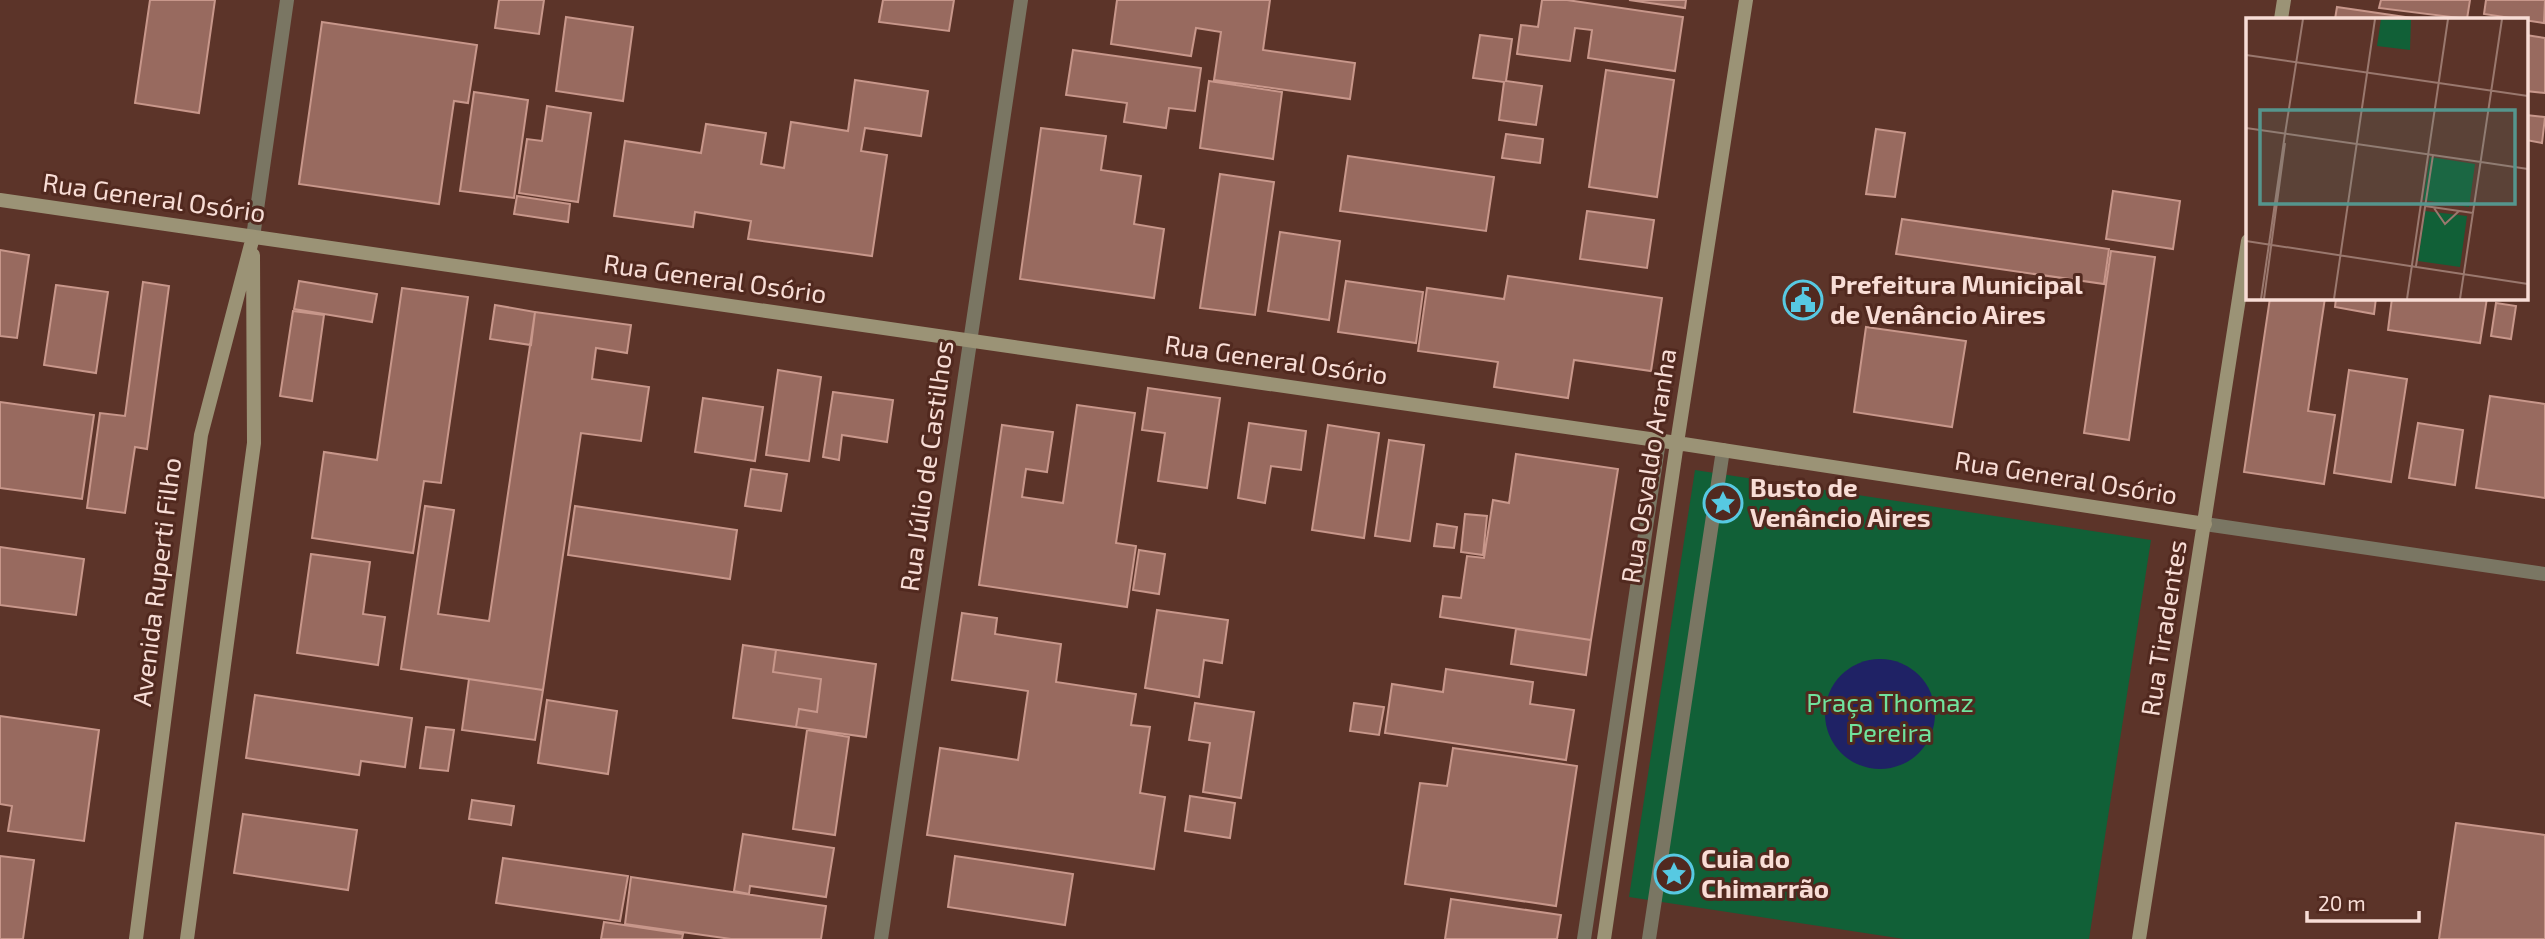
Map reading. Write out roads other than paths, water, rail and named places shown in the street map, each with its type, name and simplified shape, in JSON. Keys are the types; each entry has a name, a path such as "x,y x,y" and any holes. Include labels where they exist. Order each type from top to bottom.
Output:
{"main road":[{"name":"Rua Osvaldo Aranha","path":"1604,939 1746,0"},
{"path":"2281,18 2284,0"},
{"name":"Rua General Osório","path":"0,200 1677,443 2205,524"},
{"name":"Avenida Ruperti Filho","path":"136,939 201,435 253,237"},
{"name":"Avenida Ruperti Filho","path":"187,939 254,443 253,237"},
{"name":"Rua Tiradentes","path":"2139,939 2246,254"}],"street":[{"name":"Avenida Ruperti Filho","path":"253,237 287,0"},
{"name":"Rua Júlio de Castilhos","path":"881,939 1021,0"},
{"path":"1584,939 1659,441"},
{"path":"1649,939 1724,450"},
{"name":"Rua General Osório","path":"2205,524 2545,575"}],"place":[{"name":"Prefeitura Municipal de Venâncio Aires","path":"1803,300"},
{"name":"Busto de Venâncio Aires","path":"1723,503"},
{"name":"Cuia do Chimarrão","path":"1674,874"}],"park label":[{"name":"Praça Thomaz Pereira","path":"1890,718"}]}
